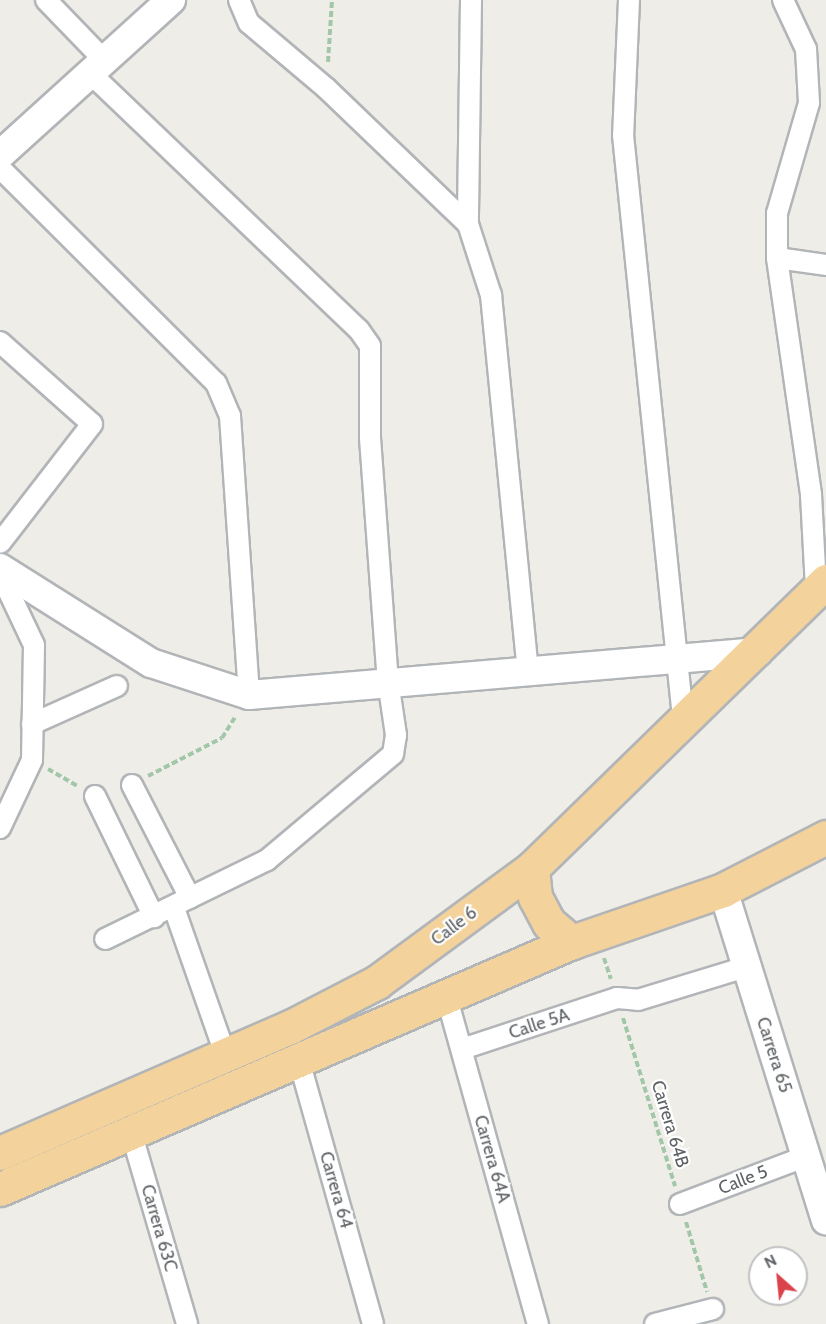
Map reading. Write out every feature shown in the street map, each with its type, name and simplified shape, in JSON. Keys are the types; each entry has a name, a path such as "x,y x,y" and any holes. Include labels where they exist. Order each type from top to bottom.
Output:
{"highway":[{"name":"Calle 6","path":"0,1152 225,1054 377,982 532,868 683,718 758,652 821,584"},
{"path":"0,1189 298,1057 584,937 723,890 826,837"},
{"path":"532,868 535,897 549,923 584,937"}],"main road":[{"path":"0,155 171,0"},
{"path":"1,564 151,663 249,695 387,681 758,652"},
{"name":"Carrera 65","path":"723,890 826,1220"}],"street":[{"path":"46,0 97,66 360,330 370,346 370,438 387,681 396,735 393,754 267,860 105,939"},
{"path":"239,0 249,23 327,88 468,224"},
{"path":"471,0 468,224 491,295 528,670"},
{"path":"629,0 623,135 683,718"},
{"path":"783,0 806,49 809,103 777,213 777,258 811,495 821,584"},
{"path":"0,168 216,383 230,416 249,695"},
{"path":"777,258 826,265"},
{"path":"0,342 92,424 1,564 34,645 32,760 0,828"},
{"path":"32,723 117,686"},
{"path":"132,785 182,903 225,1054"},
{"path":"95,796 154,917"},
{"name":"Calle 5A","path":"462,1049 617,998 638,1000 746,968"},
{"name":"Carrera 64A","path":"446,995 538,1324"},
{"name":"Carrera 64","path":"298,1057 373,1324"},
{"name":"Carrera 63C","path":"131,1132 187,1324"},
{"name":"Calle 5","path":"680,1204 807,1156"},
{"path":"655,1324 713,1309"}],"path":[{"path":"327,88 332,0"},
{"path":"132,785 222,738 249,695"},
{"path":"32,760 95,796"},
{"name":"Carrera 64B","path":"584,937 617,998 713,1309"}]}
